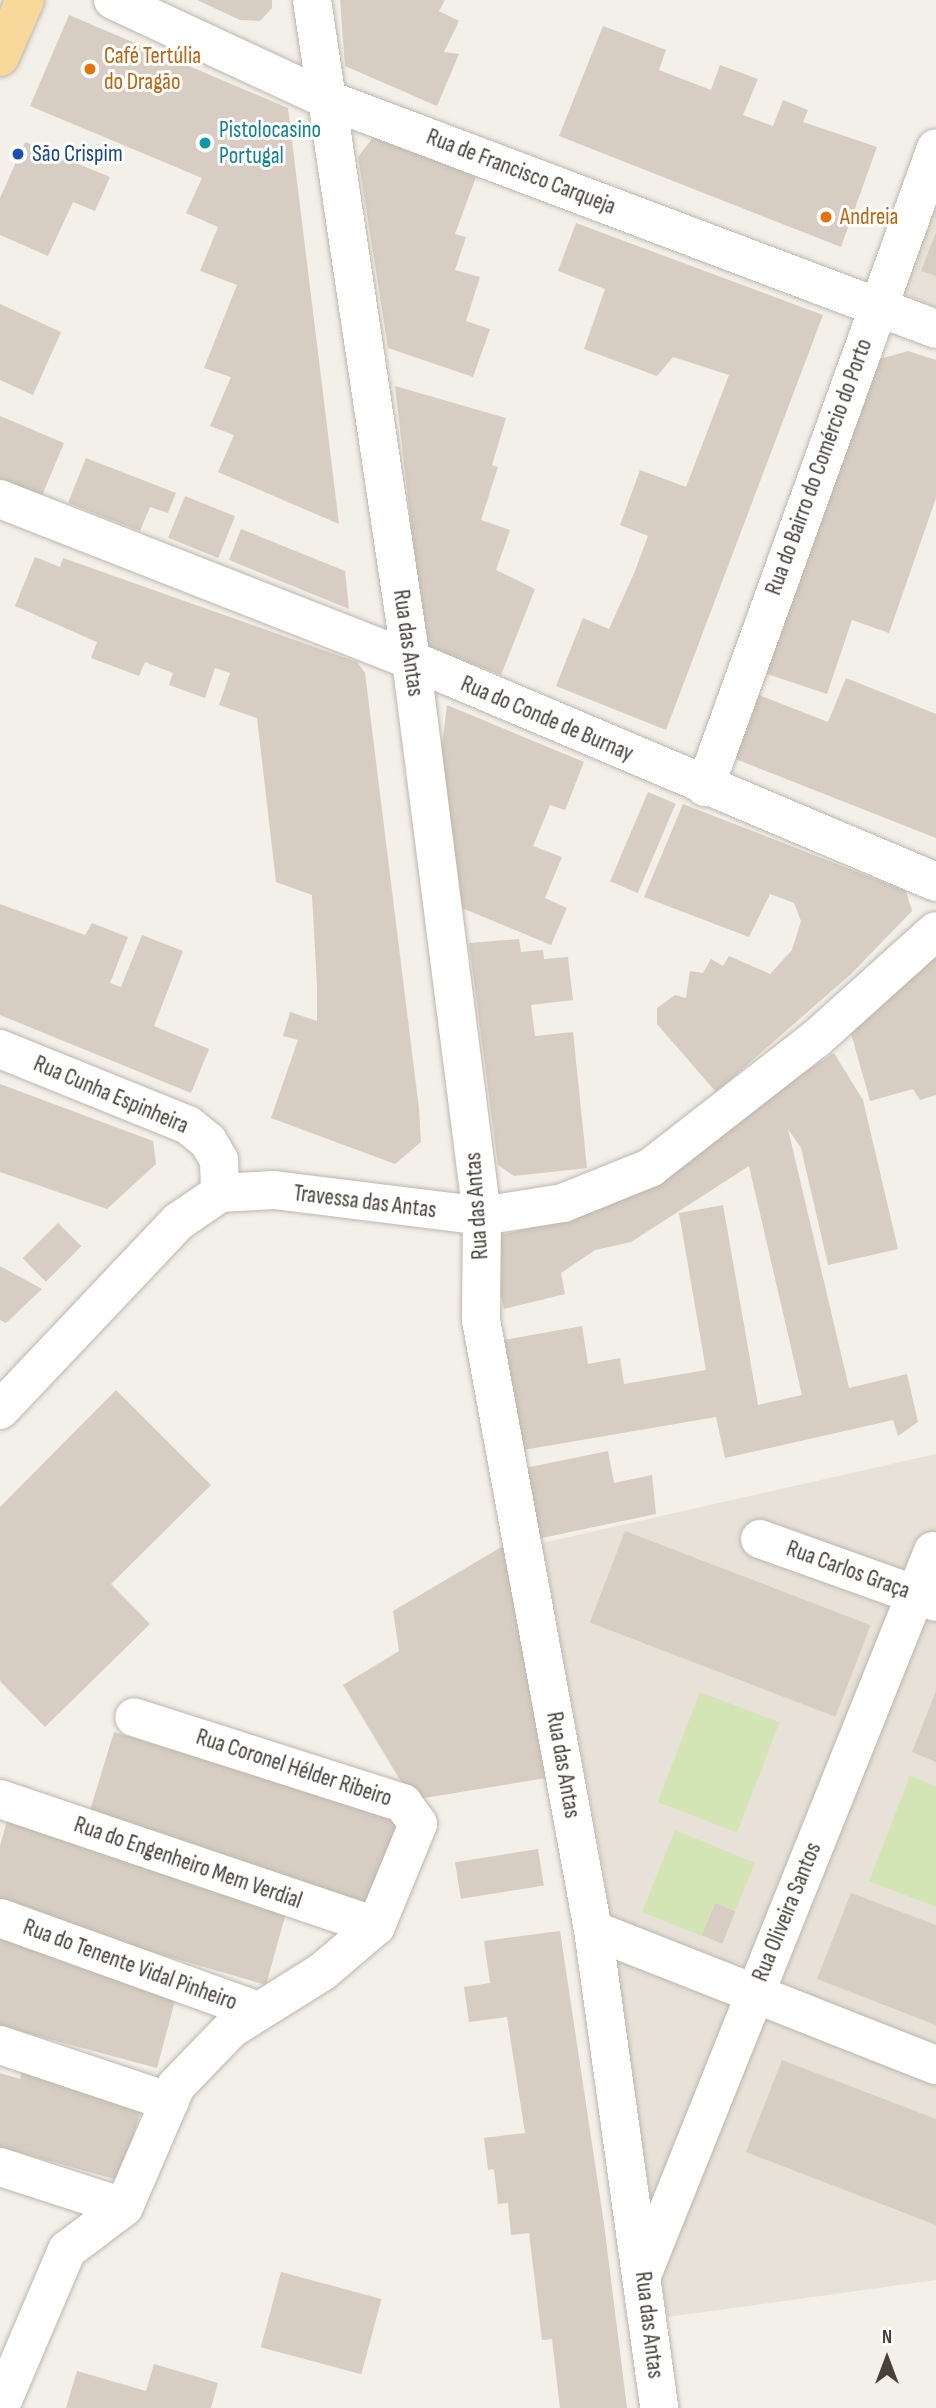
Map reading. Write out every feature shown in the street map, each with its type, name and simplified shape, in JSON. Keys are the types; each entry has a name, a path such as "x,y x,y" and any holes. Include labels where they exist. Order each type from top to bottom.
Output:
{"main road":[{"path":"0,57 25,0"}],"street":[{"name":"Rua de Francisco Carqueja","path":"113,0 326,99 936,329"},
{"name":"Rua das Antas","path":"312,0 411,660 482,1216 481,1320 593,1930 659,2408"},
{"name":"Rua do Bairro do Comércio do Porto","path":"705,787 936,148"},
{"name":"Rua do Conde de Burnay","path":"0,499 411,660 705,787 936,882"},
{"name":"Travessa das Antas","path":"220,1192 274,1190 482,1216 563,1203 650,1168 816,1039 936,931"},
{"name":"Rua Cunha Espinheira","path":"0,1049 188,1125 208,1141 219,1160 220,1192"},
{"path":"0,1410 179,1221 220,1192"},
{"name":"Rua Carlos Graça","path":"760,1539 926,1598"},
{"name":"Rua Oliveira Santos","path":"642,2275 753,1995 926,1598 933,1550"},
{"name":"Rua Coronel Hélder Ribeiro","path":"0,2407 67,2250 124,2207 176,2086 231,2029 322,1972 376,1926 418,1824 403,1803 134,1717"},
{"name":"Rua do Engenheiro Mem Verdial","path":"0,1799 376,1926"},
{"name":"Rua do Tenente Vidal Pinheiro","path":"0,1918 259,2011"},
{"path":"593,1930 936,2065"},
{"path":"0,2045 170,2102"},
{"path":"0,2166 124,2207"}],"shaded area":[{"path":"936,202 936,307 900,293"},
{"path":"936,1454 936,2280 667,2317 603,1869 542,1543"}],"green space":[{"path":"700,1692 779,1722 737,1833 658,1802"},
{"path":"910,1776 936,1786 936,1907 869,1881"},
{"path":"675,1830 755,1863 735,1911 715,1903 702,1936 642,1912"}],"building":[{"path":"197,0 272,0 272,8 260,21 240,20"},
{"path":"340,0 445,0 439,11 459,21 444,52 459,54 437,106 345,66"},
{"path":"69,15 288,108 339,524 218,472 234,435 210,426 231,377 204,368 237,285 200,271 218,227 186,213 202,178 30,106"},
{"path":"603,26 666,50 659,70 711,90 720,65 758,79 743,115 773,126 783,100 808,110 803,122 877,147 841,247 559,136"},
{"path":"374,136 476,177 455,234 466,237 455,270 480,277 466,321 490,329 473,377 388,348 358,157"},
{"path":"25,142 110,177 95,211 73,202 48,256 0,235 0,198"},
{"path":"576,223 823,315 666,730 556,686 583,618 609,629 635,571 648,536 620,525 640,470 686,487 729,375 673,357 657,376 584,349 605,289 558,271"},
{"path":"936,232 936,276 921,271"},
{"path":"0,304 61,332 33,395 0,380"},
{"path":"908,351 936,360 936,498 889,633 852,620 827,694 764,673 880,359"},
{"path":"395,386 506,418 492,465 498,467 481,520 510,530 496,570 535,589 501,675 425,645"},
{"path":"0,416 64,443 41,498 0,481"},
{"path":"86,458 176,493 168,513 150,507 140,531 68,503"},
{"path":"185,496 235,516 218,558 168,538"},
{"path":"241,529 345,571 349,609 229,560"},
{"path":"35,557 60,567 63,558 357,662 365,673 419,1109 421,1142 395,1164 271,1118 298,1040 283,1036 290,1012 317,1021 317,986 312,895 276,882 257,718 219,705 230,673 215,668 205,698 169,685 173,673 145,662 139,676 91,658 97,642 15,606"},
{"path":"846,678 936,714 936,838 733,758 759,695 828,722"},
{"path":"447,705 584,762 565,810 550,805 533,846 562,857 545,898 567,908 551,945 462,908 440,761"},
{"path":"648,792 676,804 638,893 610,881"},
{"path":"683,804 906,891 912,911 851,974 716,1092 657,1024 657,1008 675,995 686,998 690,971 703,973 711,959 723,966 729,956 770,974 792,950 801,921 794,903 770,894 749,937 644,897"},
{"path":"0,904 85,935 92,923 128,937 110,983 121,987 142,935 183,951 154,1026 209,1049 191,1093 0,1015"},
{"path":"519,939 521,952 543,950 544,959 568,957 573,1000 531,1005 535,1036 573,1032 587,1168 514,1176 498,1165 469,943"},
{"path":"936,950 936,1095 920,1100 913,1089 870,1101 847,1019"},
{"path":"834,1053 863,1100 898,1249 828,1265 801,1148 788,1129 849,1388 907,1374 918,1422 898,1436 893,1420 725,1458 716,1417 523,1450 504,1340 582,1326 588,1364 620,1358 624,1384 706,1370 679,1213 723,1205 758,1405 802,1395 749,1166 631,1242 595,1250 561,1273 565,1294 504,1309 488,1238 578,1217"},
{"path":"0,1084 153,1141 156,1164 107,1209 0,1172"},
{"path":"58,1223 81,1246 46,1282 23,1258"},
{"path":"0,1266 42,1289 6,1323 0,1320"},
{"path":"116,1390 211,1485 111,1584 150,1624 45,1727 0,1681 0,1507"},
{"path":"608,1451 614,1483 652,1475 656,1514 537,1539 525,1468"},
{"path":"625,1531 871,1625 835,1717 590,1622"},
{"path":"503,1546 546,1778 412,1800 343,1685 399,1651 393,1611"},
{"path":"936,1691 936,1762 912,1752"},
{"path":"114,1732 398,1819 372,1904 88,1817"},
{"path":"7,1821 289,1902 266,1985 0,1908 0,1846"},
{"path":"538,1849 544,1886 461,1899 455,1862"},
{"path":"851,1893 936,1925 936,2025 817,1979"},
{"path":"715,1903 735,1911 722,1944 702,1935"},
{"path":"0,1931 179,1986 157,2068 0,2026"},
{"path":"560,1931 604,2224 627,2408 560,2408 552,2339 542,2340 529,2233 511,2235 508,2203 498,2204 494,2169 488,2170 484,2138 525,2133 507,2017 469,2022 464,1987 490,1983 484,1941"},
{"path":"782,2060 936,2119 936,2225 746,2152"},
{"path":"23,2067 143,2101 121,2181 0,2147 0,2073 20,2079"},
{"path":"281,2272 381,2299 361,2374 261,2347"},
{"path":"154,2364 218,2383 211,2408 66,2408 77,2371 146,2391"}],"place":[{"name":"Café Tertúlia do Dragão","path":"90,69"},
{"name":"Pistolocasino Portugal","path":"205,143"},
{"name":"São Crispim","path":"18,154"},
{"name":"Andreia","path":"826,217"}]}
